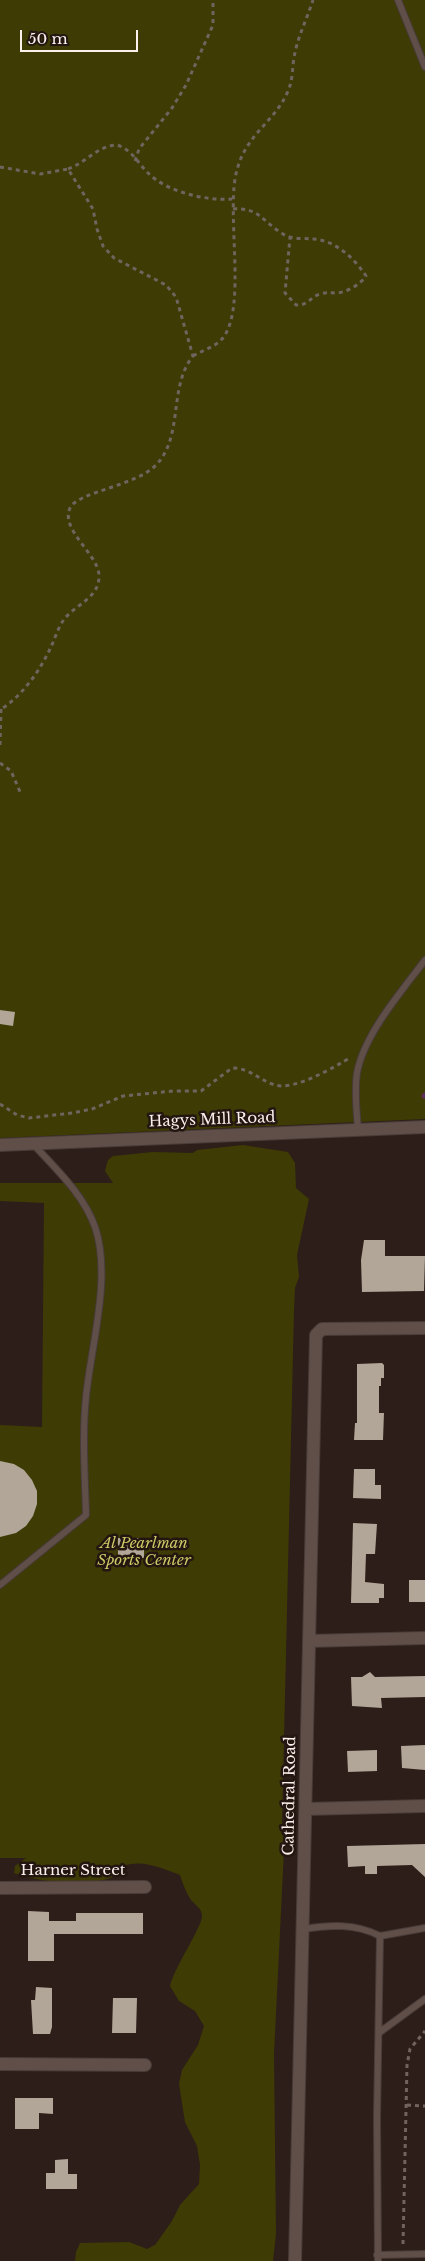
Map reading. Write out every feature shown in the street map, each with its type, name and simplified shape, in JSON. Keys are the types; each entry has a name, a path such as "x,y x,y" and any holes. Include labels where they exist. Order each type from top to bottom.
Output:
{"street":[{"name":"Hagys Mill Road","path":"0,1146 425,1127"},
{"name":"Cathedral Road","path":"296,2261 309,1641 318,1332 322,1329 425,1328"},
{"path":"309,1641 425,1638"},
{"path":"306,1809 425,1806"},
{"name":"Harner Street","path":"0,1888 145,1887"},
{"path":"0,2064 146,2065"}],"lane":[{"path":"398,0 425,67"},
{"path":"358,1131 356,1084 360,1059 383,1019 425,960"},
{"path":"0,1585 86,1515 86,1399 98,1319 100,1244 92,1219 76,1194 33,1144"},
{"path":"303,1930 334,1925 348,1926 380,1936 425,1928"},
{"path":"380,1936 380,2032 377,2126 378,2258 425,2254"},
{"path":"380,2032 425,1999"}],"path":[{"path":"135,159 186,85 213,25 213,0"},
{"path":"0,745 1,709 18,695 34,676 66,618 91,596 98,584 95,562 75,534 70,522 69,512 71,506 82,496 130,482 146,474 157,464 169,444 181,378 193,356 222,340 230,326 234,287 232,199 236,173 244,151 258,130 275,112 288,91 294,58 313,0"},
{"path":"0,166 40,174 68,169 81,164 99,148 108,145 122,146 154,177 188,194 201,198 232,199"},
{"path":"68,169 93,209 97,229 108,252 114,258 166,286 176,297 193,356"},
{"path":"233,209 252,210 284,235 332,243 341,249 366,276 359,284 338,293 324,292 317,294 308,303 296,305 286,293 290,237"},
{"path":"0,763 11,770 21,794"},
{"path":"0,1104 17,1116 29,1118 72,1113 92,1109 123,1096 173,1091 201,1092 232,1068 249,1070 277,1086 300,1082 328,1072 366,1048"},
{"path":"403,2255 408,2057 414,2042 425,2031"},
{"path":"407,2105 425,2106"}],"green space":[{"path":"0,0 425,0 425,1119 0,1138"},
{"name":"Al Pearlman Sports Center","path":"243,1145 288,1152 295,1163 296,1188 309,1199 297,1255 299,1277 295,1288 294,1310 282,1824 284,1850 274,2054 276,2234 273,2261 75,2261 80,2243 129,2242 147,2249 155,2245 172,2221 180,2205 199,2184 200,2165 197,2146 185,2122 179,2084 182,2070 198,2045 204,2026 195,2011 179,2001 170,1986 198,1929 202,1913 191,1900 180,1875 146,1864 124,1866 112,1877 100,1881 75,1883 48,1881 14,1873 15,1866 26,1858 0,1858 0,1425 42,1427 44,1203 0,1201 0,1183 113,1183 105,1171 108,1160 113,1156 153,1152 193,1153 197,1150"}],"building":[{"path":"0,1010 15,1012 13,1026 0,1024"},
{"path":"364,1240 385,1240 385,1256 425,1256 424,1291 362,1292 361,1260"},
{"path":"382,1363 384,1365 384,1378 381,1378 381,1386 379,1386 379,1413 384,1413 383,1440 354,1440 355,1423 357,1423 357,1364"},
{"path":"0,1461 14,1464 24,1470 32,1480 37,1491 37,1504 33,1516 26,1526 16,1533 0,1537"},
{"path":"354,1469 375,1469 375,1485 381,1485 381,1499 353,1498"},
{"path":"353,1523 377,1524 375,1554 366,1554 365,1582 384,1584 384,1598 379,1598 379,1603 351,1603"},
{"path":"118,1538 144,1538 144,1558 118,1558"},
{"path":"409,1580 425,1580 425,1602 409,1602"},
{"path":"370,1672 375,1677 425,1676 425,1697 381,1698 382,1708 352,1706 351,1677 362,1677"},
{"path":"425,1745 425,1770 402,1768 401,1746"},
{"path":"377,1750 377,1771 348,1772 347,1751"},
{"path":"425,1844 425,1877 412,1865 377,1866 377,1874 365,1874 365,1866 348,1867 347,1846"},
{"path":"28,1911 49,1912 49,1921 76,1921 76,1913 143,1913 143,1934 54,1934 54,1961 28,1961"},
{"path":"36,1987 52,1988 52,2027 50,2034 33,2034 31,2000 35,2000"},
{"path":"113,1998 137,1998 136,2033 112,2033"},
{"path":"15,2098 53,2098 53,2114 39,2113 39,2129 15,2129"},
{"path":"68,2159 68,2174 77,2174 77,2189 46,2189 46,2173 55,2173 55,2160"}]}
